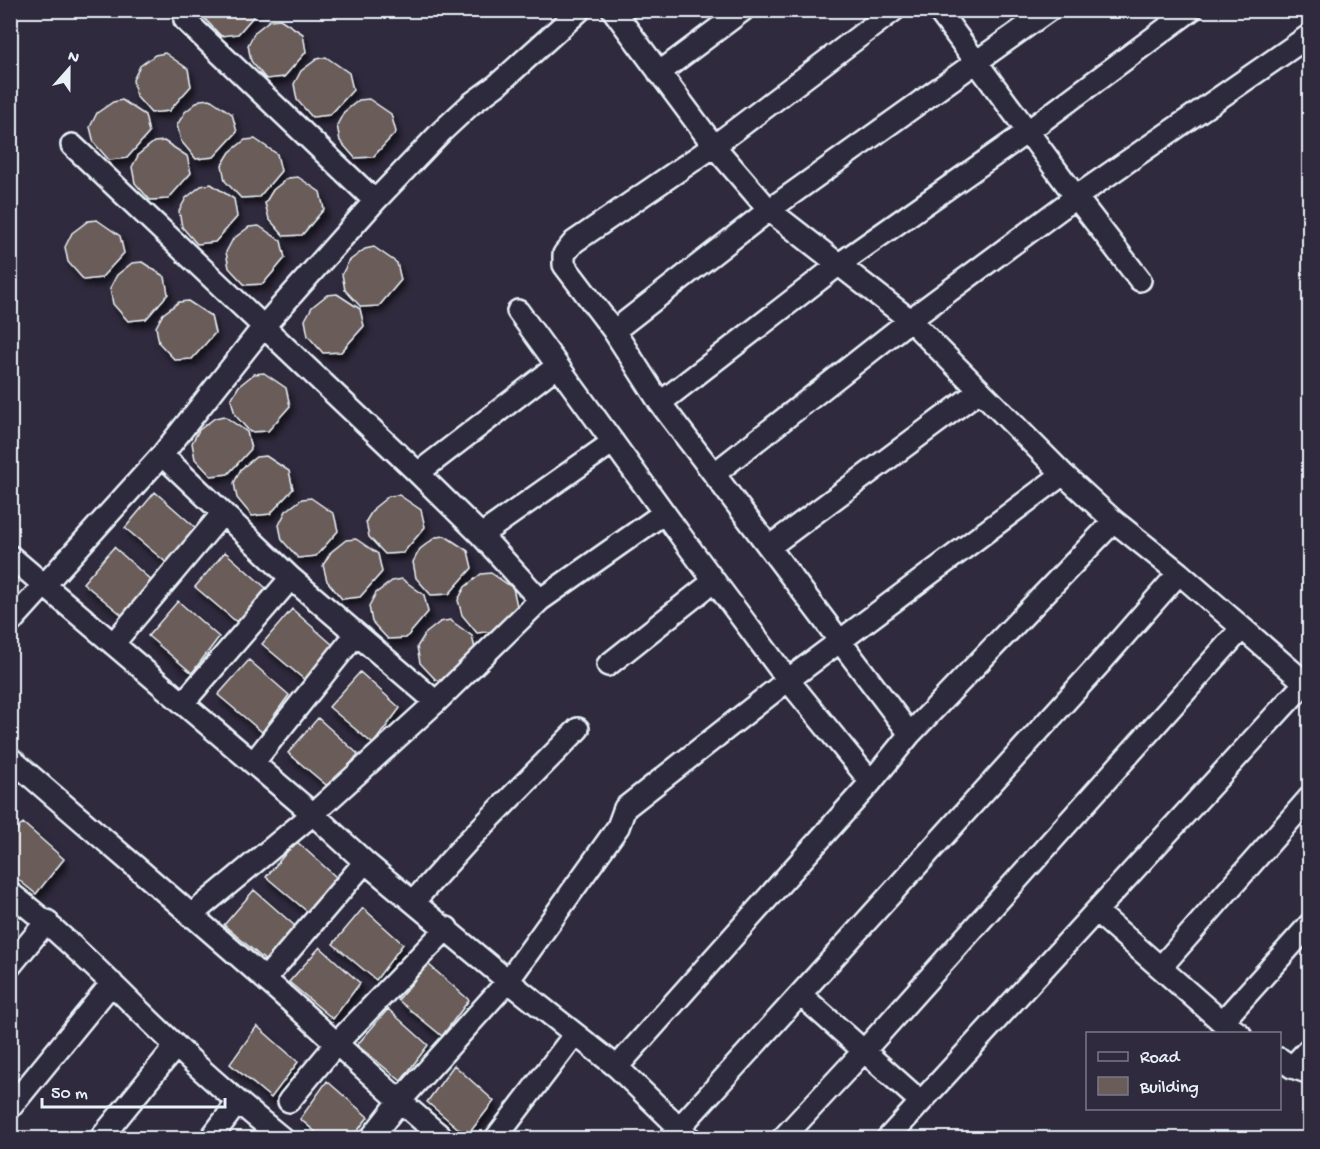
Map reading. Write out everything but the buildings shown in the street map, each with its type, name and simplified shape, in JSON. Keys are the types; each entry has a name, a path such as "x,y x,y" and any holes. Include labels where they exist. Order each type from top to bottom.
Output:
{"street":[{"path":"10,623 162,455 264,326 375,201 442,131 580,10"},
{"path":"613,10 714,146 768,210 910,320 1063,474 1114,521 1179,573 1307,685 888,1138"},
{"path":"659,73 744,10"},
{"path":"894,10 714,146 574,242 564,254 564,265 614,331 660,403 910,734"},
{"path":"938,10 1140,280"},
{"path":"614,331 768,210 1049,10"},
{"path":"660,403 838,265 1028,132 1191,10"},
{"path":"185,20 375,201"},
{"path":"714,474 910,320 1076,197 1310,35"},
{"path":"72,145 418,473 481,535 540,600"},
{"path":"518,311 788,680 871,782"},
{"path":"418,473 557,366"},
{"path":"769,547 979,391"},
{"path":"481,535 613,442"},
{"path":"162,455 291,578 436,702"},
{"path":"371,1138 399,1102 508,981 618,827 625,808 788,680 1063,474"},
{"path":"113,644 223,513"},
{"path":"190,916 313,814 436,702 540,600 664,513"},
{"path":"617,1067 871,782 910,734 1114,521"},
{"path":"10,556 313,814 365,862 508,981 617,1067 680,1135 801,995 1179,573"},
{"path":"183,703 291,578"},
{"path":"608,665 714,581"},
{"path":"783,1138 863,1052 1242,628"},
{"path":"253,763 356,634"},
{"path":"414,901 467,842 578,729"},
{"path":"13,766 265,979 338,1043 399,1102 443,1138"},
{"path":"1161,967 1310,797"},
{"path":"265,979 365,862"},
{"path":"10,893 47,921 176,1046 282,1138"},
{"path":"1096,911 1231,1028 1310,924"},
{"path":"10,966 47,921"},
{"path":"289,1101 338,1043 447,928"},
{"path":"10,1108 112,983"},
{"path":"801,995 920,1101"},
{"path":"496,1138 575,1034"},
{"path":"101,1138 176,1046"},
{"path":"1294,1067 1310,1048"},
{"path":"211,1138 238,1102"}]}
